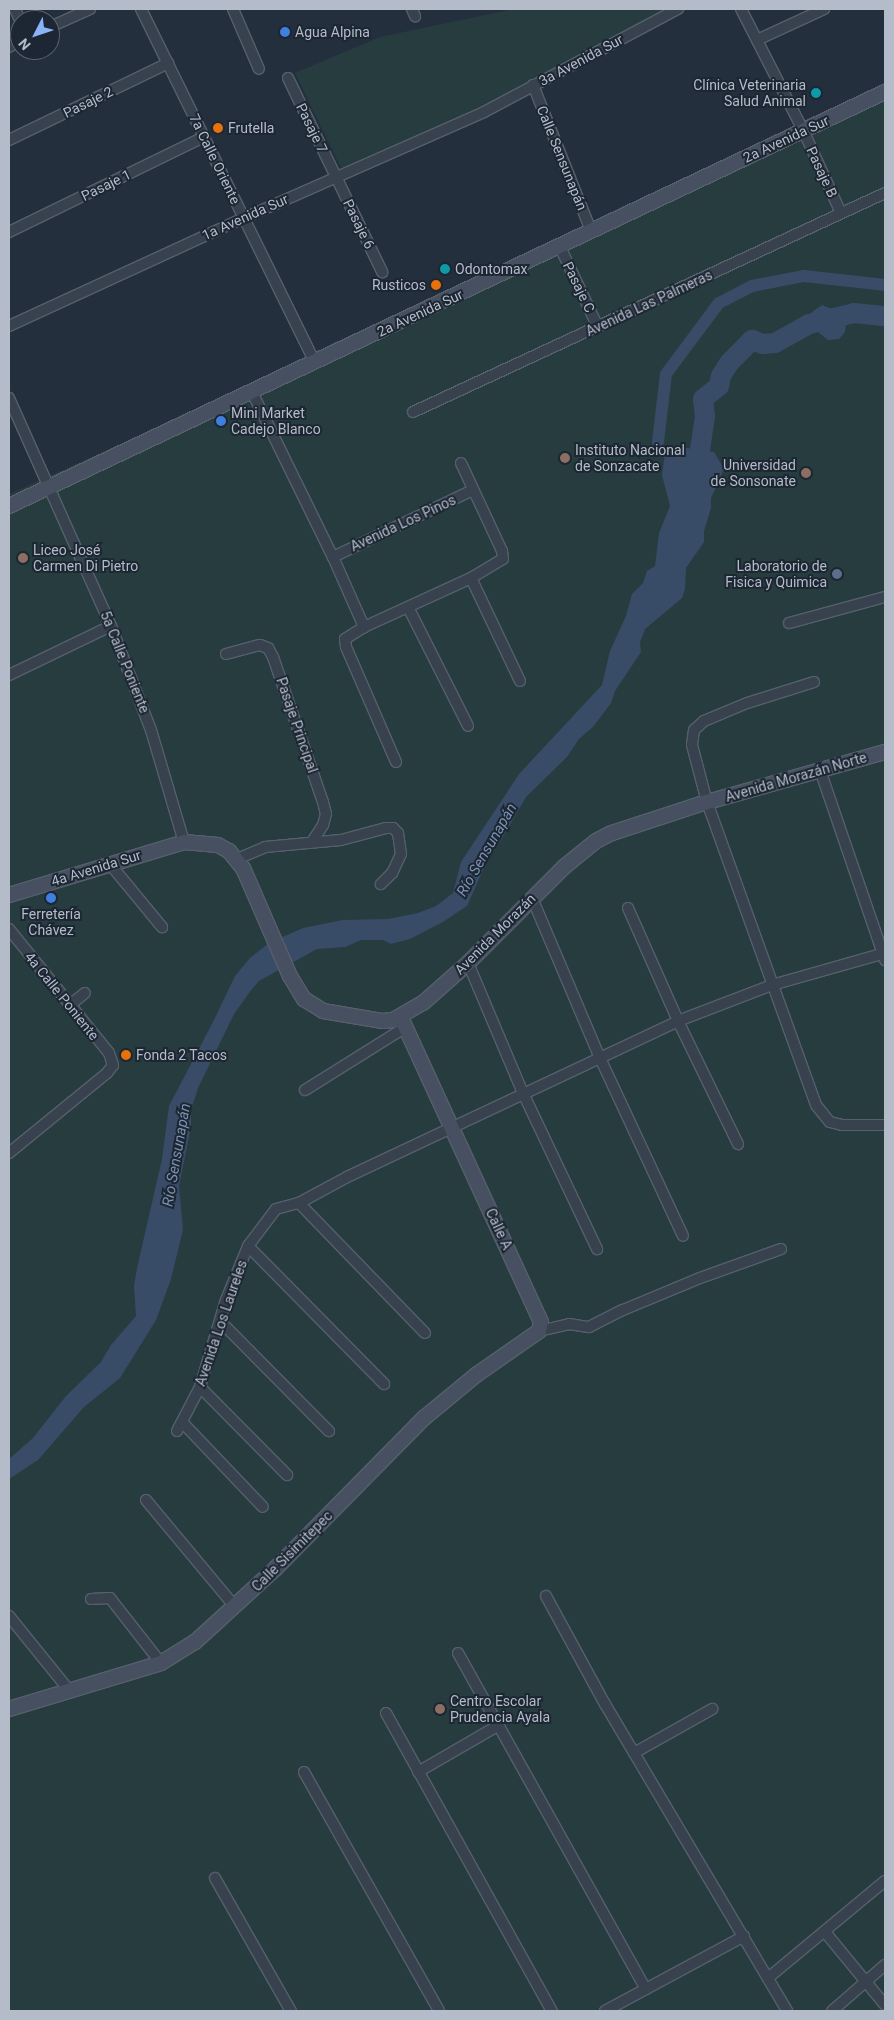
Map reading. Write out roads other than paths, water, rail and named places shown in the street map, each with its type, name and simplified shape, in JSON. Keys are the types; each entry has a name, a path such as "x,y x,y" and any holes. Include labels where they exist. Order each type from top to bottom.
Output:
{"street":[{"path":"60,22 90,9"},
{"name":"7a Calle Oriente","path":"141,9 315,363"},
{"path":"233,9 259,69"},
{"name":"3a Avenida Sur","path":"484,112 678,9"},
{"name":"Pasaje B","path":"742,9 803,130 841,213"},
{"path":"757,40 824,9"},
{"name":"Pasaje 2","path":"9,140 168,63"},
{"name":"Pasaje 7","path":"288,78 336,177"},
{"name":"Calle Sensunapán","path":"533,86 591,232"},
{"name":"2a Avenida Sur","path":"9,506 885,92"},
{"name":"1a Avenida Sur","path":"9,326 244,218 484,112"},
{"name":"Pasaje 1","path":"9,232 204,137"},
{"name":"Pasaje 6","path":"336,177 382,272"},
{"name":"Avenida Las Palmeras","path":"413,412 885,193"},
{"name":"Pasaje C","path":"560,247 598,326"},
{"path":"252,392 333,557 364,627"},
{"name":"5a Calle Poniente","path":"9,398 111,626 151,730 184,842"},
{"path":"396,762 346,647 345,639 364,627 471,578 503,559 502,551 461,463"},
{"name":"Avenida Los Pinos","path":"333,557 474,490"},
{"path":"471,578 520,681"},
{"path":"789,623 885,597"},
{"path":"408,607 468,726"},
{"path":"9,675 111,626"},
{"name":"Pasaje Principal","path":"226,654 260,645 268,648 273,657 326,814 323,825 312,842"},
{"path":"814,682 747,702 704,721 694,730 692,745 707,802 816,1105 830,1122 836,1124 885,1125"},
{"name":"Avenida Morazán Norte","path":"707,802 885,752"},
{"path":"820,770 885,956"},
{"name":"Avenida Morazán","path":"236,859 250,880 290,976 304,999 324,1011 404,1022 468,963 580,852 596,841 707,802"},
{"path":"184,842 218,846 236,859 265,847 341,840 386,828 393,828 398,833 401,854 392,873 381,884"},
{"name":"4a Avenida Sur","path":"9,895 184,842"},
{"path":"110,864 162,927"},
{"path":"532,898 600,1058 682,1236"},
{"path":"628,908 678,1021 738,1144"},
{"name":"4a Calle Poniente","path":"9,929 109,1053 112,1065 107,1073 9,1153"},
{"name":"Avenida Los Laureles","path":"263,1507 179,1427 200,1386 226,1300 248,1246 276,1209 299,1203 347,1177 678,1021 772,985 885,956"},
{"path":"468,963 524,1093 597,1249"},
{"path":"70,1005 85,993"},
{"path":"305,1090 404,1022"},
{"name":"Calle A","path":"404,1022 541,1322 540,1331"},
{"path":"299,1203 426,1333"},
{"path":"248,1246 384,1384"},
{"path":"540,1331 569,1324 589,1327 623,1310 700,1278 781,1248"},
{"path":"220,1321 329,1431"},
{"name":"Calle Sisimitepec","path":"9,1709 160,1663 195,1642 235,1608 424,1418 476,1375 540,1331"},
{"path":"200,1386 287,1475"},
{"path":"146,1500 235,1608"},
{"path":"546,1596 634,1753 787,2011"},
{"path":"91,1598 110,1598 160,1663"},
{"path":"9,1616 69,1690"},
{"path":"458,1653 646,1989"},
{"path":"634,1753 712,1709"},
{"path":"386,1713 552,2011"},
{"path":"418,1772 499,1725"},
{"path":"304,1772 439,2011"},
{"path":"215,1878 291,2011"},
{"path":"768,1978 885,1881"},
{"path":"825,1932 885,2005"},
{"path":"604,2011 744,1936"},
{"path":"832,2011 885,1965"}],"water":[{"path":"822,305 840,312 859,307 874,307 885,310 885,323 856,320 846,324 845,332 839,339 828,340 819,333 811,316 812,312"},
{"path":"666,445 714,452 724,469 711,498 711,508 704,531 704,542 686,568 685,589 682,598 645,629 640,642 641,652 615,691 611,703 593,727 579,739 567,757 526,797 500,842 491,852 467,906 441,923 410,939 391,944 383,940 361,940 345,947 317,949 259,981 252,989 234,1014 198,1088 191,1110 191,1127 179,1186 183,1230 171,1279 156,1320 120,1378 84,1407 38,1460 9,1479 9,1459 33,1438 66,1396 101,1362 111,1345 136,1316 134,1286 162,1159 169,1106 235,976 250,958 269,943 303,928 343,920 388,919 418,913 436,906 453,893 461,862 519,774 602,685 610,651 626,616 632,594 643,583 647,571 655,566 659,533 670,506 662,475"}],"waterway":[{"path":"658,442 666,374 719,303 752,286 804,276 885,285"},
{"name":"Río Sensunapán","path":"696,477 705,416 703,399 719,386 721,376 729,363 752,340 763,344 775,343 809,324 854,313 885,316"}],"place":[{"name":"Agua Alpina","path":"285,32"},
{"name":"Clínica Veterinaria Salud Animal","path":"816,93"},
{"name":"Frutella","path":"218,128"},
{"name":"Odontomax","path":"445,269"},
{"name":"Rusticos","path":"436,285"},
{"name":"Mini Market Cadejo Blanco","path":"221,421"},
{"name":"Instituto Nacional de Sonzacate","path":"565,458"},
{"name":"Universidad de Sonsonate","path":"806,473"},
{"name":"Liceo José Carmen Di Pietro","path":"23,558"},
{"name":"Laboratorio de Fisica y Quimica","path":"837,574"},
{"name":"Ferretería Chávez","path":"51,898"},
{"name":"Fonda 2 Tacos","path":"126,1055"},
{"name":"Centro Escolar Prudencia Ayala","path":"440,1709"}]}
